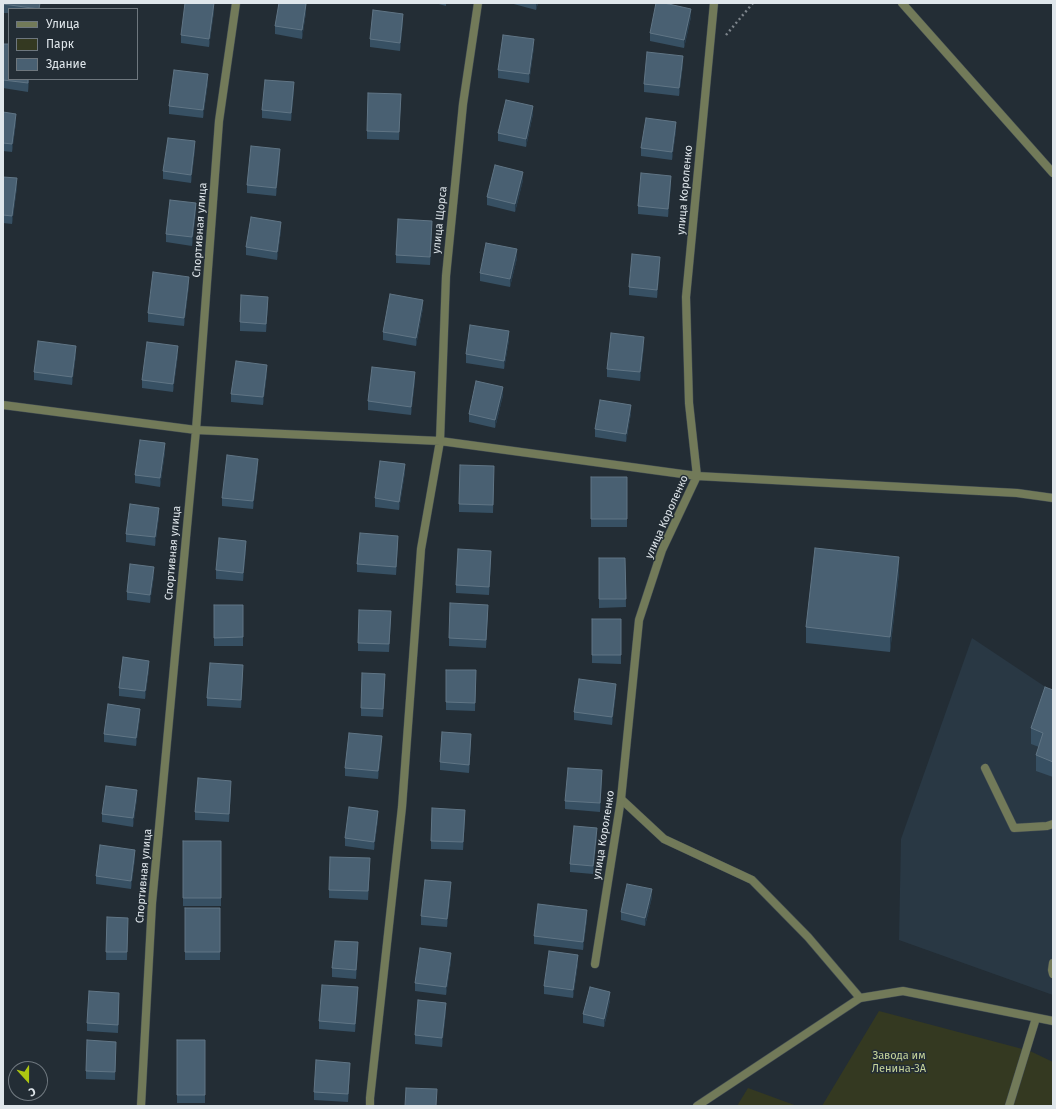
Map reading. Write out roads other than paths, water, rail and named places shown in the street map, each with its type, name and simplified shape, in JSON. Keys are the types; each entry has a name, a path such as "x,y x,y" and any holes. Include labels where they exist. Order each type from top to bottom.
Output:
{"street":[{"name":"Спортивная улица","path":"141,1106 152,903 196,430 218,121 236,3"},
{"name":"улица Щорса","path":"370,1106 402,807 421,549 440,441 446,276 463,104 478,3"},
{"name":"улица Короленко","path":"595,964 621,799 639,620 662,550 697,476 689,403 686,297 714,3"},
{"path":"902,3 1053,173"},
{"path":"3,405 196,430 440,441 697,476 1017,493 1053,498"},
{"path":"985,768 1014,828 1047,826 1053,824"},
{"path":"621,799 664,839 752,880 808,937 860,998"},
{"path":"1053,963 1053,974"},
{"path":"697,1106 860,998 904,990 1053,1021"},
{"path":"1009,1106 1036,1018"}],"park label":[{"name":"Завода им Ленина-3А","path":"899,1062"}]}
